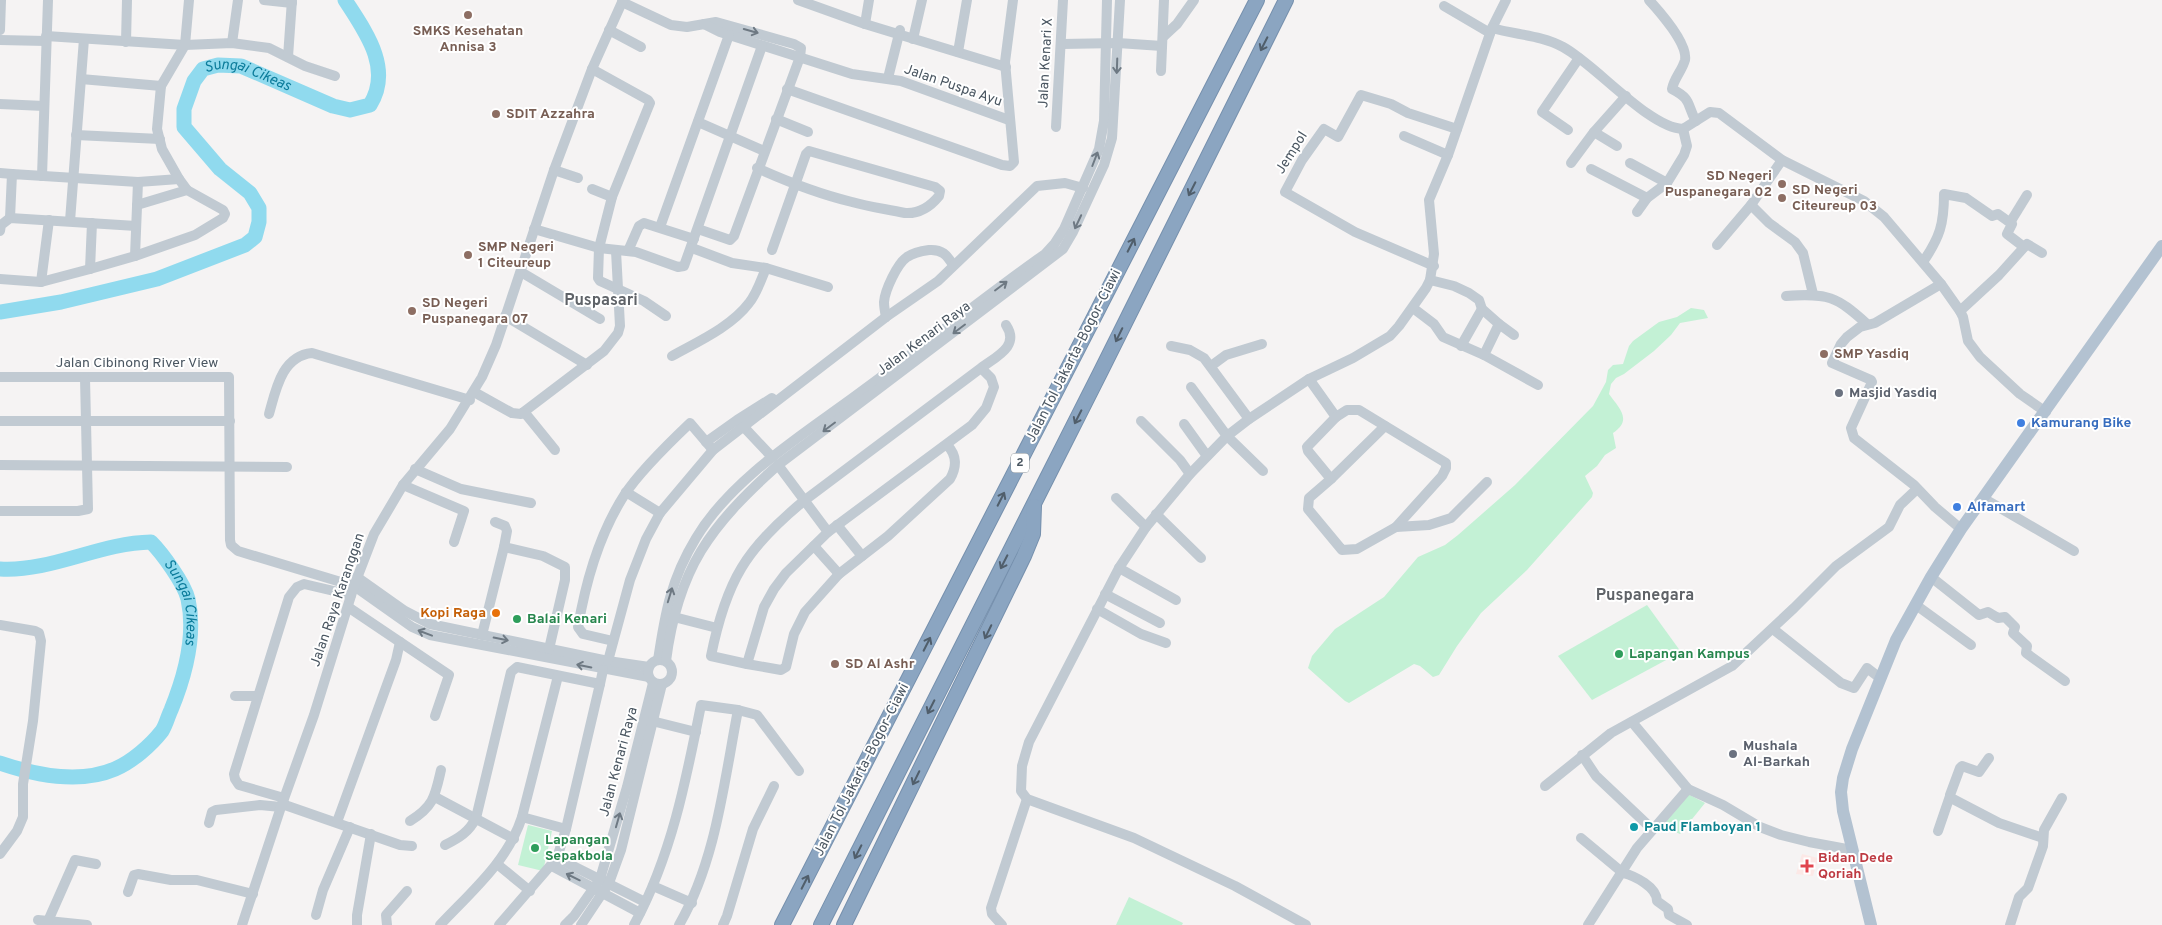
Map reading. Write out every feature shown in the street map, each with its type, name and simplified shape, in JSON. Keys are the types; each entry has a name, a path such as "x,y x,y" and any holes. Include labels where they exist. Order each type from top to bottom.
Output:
{"highway":[{"name":"Jalan Tol Jakarta–Bogor–Ciawi","path":"782,925 1257,0"},
{"name":"2","path":"821,925 1286,0"},
{"path":"844,925 1024,556 1033,534 1034,502"}],"main road":[{"path":"1867,924 1842,811 1842,784 1852,749 1896,640 1931,577 1962,529 2162,246"}],"street":[{"path":"0,30 1,0"},
{"path":"42,176 48,0"},
{"path":"126,42 127,0"},
{"path":"0,279 41,282 90,269 135,256 195,234 223,218 225,214 223,210 188,190 179,179 162,149 157,129 161,86 185,46 189,0"},
{"path":"232,43 238,0"},
{"path":"264,0 292,1 288,57"},
{"path":"798,0 1005,65"},
{"path":"815,0 865,21"},
{"path":"865,21 869,0"},
{"path":"907,34 916,0"},
{"path":"907,34 922,0"},
{"path":"959,50 967,0"},
{"path":"787,89 1002,166 1010,166 1014,162 1005,65 1013,0"},
{"name":"Jalan Kenari X","path":"1056,128 1063,0"},
{"name":"Jalan Kenari Raya","path":"1083,201 1084,188 1097,155 1103,133 1107,0"},
{"name":"Jalan Kenari Raya","path":"662,660 666,606 685,556 696,536 722,504 775,461 1035,266 1055,243 1104,165 1112,138 1120,0"},
{"path":"1161,71 1164,0"},
{"path":"1062,44 1163,41 1194,0"},
{"path":"1306,925 1235,886 1141,841 1027,799 1021,791 1025,751 1119,568 1146,527 1190,474 1227,436 1249,419 1309,379 1378,344 1399,326 1413,308 1430,280 1434,266 1434,238 1429,204 1491,30 1506,0"},
{"path":"1649,0 1675,30 1685,54 1684,62 1674,79 1672,89 1684,95 1690,104 1696,121"},
{"path":"623,1 671,25 686,27 712,22 722,23 794,44 801,48 800,58 757,168 732,239 695,239"},
{"name":"Jalan Raya Karanggan","path":"242,925 282,803 314,715 354,586 374,534 403,485 450,430 472,396 496,345 554,170 592,69 623,1"},
{"path":"1444,6 1491,30 1553,42 1579,58 1664,124 1683,129 1710,112 1719,113 1782,160 1864,201 1884,217 1941,284 1960,311 1968,341 1980,358 2020,394 2046,412"},
{"name":"Jalan Puspa Ayu","path":"704,24 729,35 852,74 902,81 1009,120"},
{"path":"609,30 641,47"},
{"name":"Jalan Puspa Ayu","path":"888,78 907,34"},
{"path":"660,227 729,35"},
{"path":"70,221 84,39"},
{"path":"0,40 84,39 185,46 232,43 269,48 305,66 335,76"},
{"path":"534,229 599,248 628,251 681,267 685,265 762,46"},
{"path":"1568,130 1542,112 1579,58"},
{"path":"592,69 648,100 650,103 612,197 599,248 599,280 649,303 666,316"},
{"path":"81,79 161,86"},
{"name":"Jempol","path":"1434,266 1355,232 1285,192 1302,160 1324,129 1338,136 1361,95 1391,104 1408,113 1457,129"},
{"path":"1571,163 1594,132 1626,96"},
{"path":"0,104 44,106"},
{"path":"776,120 808,132"},
{"path":"698,122 764,151"},
{"path":"1637,212 1647,198 1667,183 1686,150 1687,142 1683,129"},
{"path":"1594,132 1617,146"},
{"path":"76,135 160,139"},
{"path":"1404,136 1448,155"},
{"path":"757,168 794,185 853,203 905,213 920,211 934,202 940,195 936,187 811,150 806,154 794,185 772,250"},
{"path":"1717,245 1751,205 1782,160"},
{"path":"1630,163 1667,183"},
{"path":"1591,169 1647,198"},
{"path":"554,170 578,178"},
{"path":"0,173 138,182 179,179"},
{"path":"10,218 12,174"},
{"path":"135,256 138,182"},
{"path":"499,925 554,862 566,830 600,684 637,560 660,514 710,446 938,281 1038,186 1065,183 1084,188"},
{"path":"592,189 612,197"},
{"path":"137,205 188,190"},
{"path":"1923,262 1940,233 1944,215 1944,194 1962,196 1992,216 1998,214 2011,221"},
{"path":"2024,247 2006,234 2012,224 2011,221 2027,195"},
{"path":"1751,205 1769,223 1795,242 1803,253 1813,294"},
{"path":"0,231 1,225 10,218 136,226"},
{"path":"41,282 49,220"},
{"path":"90,269 92,222"},
{"path":"628,251 641,224 647,223 695,239 732,263 766,268 828,287"},
{"path":"1960,311 2000,275 2024,247 2029,244 2042,253"},
{"path":"269,414 283,371 294,359 303,354 312,353 472,396 518,415 525,413 604,351 618,333 619,289 616,251"},
{"path":"886,317 884,304 887,291 902,261 907,257 925,251 942,251 953,265"},
{"path":"672,356 716,331 736,316 748,304 766,268"},
{"path":"521,272 600,319"},
{"path":"1430,280 1454,286 1469,293 1479,300 1482,309 1498,324 1514,335"},
{"path":"1941,284 1875,323 1867,324 1847,337 1832,361 1834,365 1872,382 1851,428 1854,438 1962,529"},
{"path":"1786,296 1813,294 1838,300 1867,324"},
{"path":"1413,308 1434,324 1443,337 1484,355 1538,385"},
{"path":"1461,346 1482,309"},
{"path":"505,316 587,365"},
{"path":"1484,355 1498,324"},
{"path":"947,445 953,451 955,459 955,467 950,479 888,536 839,574 805,612 794,634 786,667 781,670 711,656 717,628 727,597 741,566 758,544 778,522 805,500 1008,346 1012,336 1006,325"},
{"path":"1211,366 1226,355 1262,344"},
{"path":"1171,346 1190,350 1204,358 1249,419"},
{"path":"747,664 764,607 786,573 833,529 947,445 981,417 994,384 981,368"},
{"name":"Jalan Cibinong River View","path":"0,377 229,377 230,540 234,548 279,564 354,586"},
{"path":"0,511 87,510 89,506 85,378"},
{"path":"1309,379 1336,416"},
{"path":"1191,387 1227,436 1262,471"},
{"path":"1332,479 1308,451 1307,447 1336,416 1347,410 1359,410 1376,419 1446,463 1442,476 1396,527 1358,548 1344,551 1339,548 1308,509 1309,498 1332,479 1385,426"},
{"path":"525,413 555,450"},
{"path":"0,421 230,422"},
{"path":"1141,421 1180,460 1190,474"},
{"path":"613,641 583,634 578,627 592,565 610,520 626,492 690,423 710,446"},
{"path":"740,424 775,461 805,500 862,556"},
{"path":"1184,424 1207,456"},
{"name":"Jalan Kenari Raya","path":"662,660 690,570 706,543 735,505 775,461"},
{"path":"0,466 287,467"},
{"path":"415,469 461,489 531,503"},
{"path":"1396,527 1429,525 1451,518 1487,482"},
{"path":"403,485 462,509 464,513 454,542"},
{"path":"1545,786 1611,733 1732,666 1755,643 1773,629 1836,566 1890,527 1900,505 1916,489"},
{"path":"626,492 660,514"},
{"path":"1116,498 1146,527"},
{"path":"1983,498 2074,551"},
{"path":"1156,514 1201,558"},
{"path":"482,635 507,531 505,526 495,522"},
{"path":"814,546 839,574"},
{"path":"504,547 543,556 565,567 565,580 549,649"},
{"path":"1119,568 1176,600"},
{"path":"1931,577 1978,615 1988,612 1998,618 2005,617 2015,627 2013,633 2027,646 2026,653 2065,680"},
{"path":"412,846 400,845 282,803 239,785 235,779 234,774 289,597 297,587 304,584 354,586 430,624 549,649 653,678 669,681 672,674 671,666 662,660 653,662 653,678"},
{"path":"354,586 412,627 430,635 605,665"},
{"path":"1105,594 1160,623"},
{"path":"1916,605 1970,645"},
{"path":"348,607 449,675 435,716"},
{"path":"1097,609 1141,634 1166,643"},
{"path":"674,617 717,628"},
{"path":"0,625 35,631 40,636 30,744 23,784 23,817 17,831 0,854"},
{"path":"1773,629 1841,683 1854,688 1867,668 1880,678"},
{"path":"337,822 396,660 400,642"},
{"path":"445,845 460,838 471,827 476,818 511,672 517,667 600,684"},
{"path":"440,925 497,864 514,839 522,817 558,676"},
{"name":"Jalan Kenari Raya","path":"581,925 621,850 652,721 653,678"},
{"name":"Jalan Kenari Raya","path":"566,925 601,885 653,678"},
{"path":"235,696 258,696"},
{"path":"634,925 653,886 672,833 701,705 738,710 754,714 760,718 800,771"},
{"path":"680,925 692,903 705,866 721,800 738,710"},
{"path":"652,721 696,732"},
{"path":"1632,722 1688,789 1723,805 1760,827 1780,835 1852,850"},
{"path":"1582,755 1596,776 1652,829"},
{"path":"1938,831 1960,768 1962,766 1979,772 1989,758"},
{"path":"410,821 426,810 435,797 441,770"},
{"path":"723,925 754,829 774,786"},
{"path":"1588,925 1636,848 1688,789"},
{"path":"1950,796 1999,822 2043,838"},
{"path":"435,797 514,839"},
{"path":"2010,925 2019,897 2028,888 2048,822 2062,798"},
{"path":"1002,925 992,914 992,900 1027,799"},
{"path":"209,823 212,812 216,810 282,803"},
{"path":"522,817 566,830"},
{"path":"316,915 323,890 350,827"},
{"path":"357,925 357,915 371,834"},
{"path":"1581,838 1622,873 1631,875 1651,889 1657,897 1657,902 1668,909 1669,915 1687,925"},
{"path":"87,925 43,920 75,860 96,864"},
{"path":"554,862 601,885 645,902"},
{"path":"497,864 530,891"},
{"path":"128,892 134,875 138,874 164,879 197,880 252,894"},
{"path":"601,885 640,913"},
{"path":"653,886 692,903"},
{"path":"387,925 386,916 407,891"}],"shaded area":[{"name":"Bidan Dede Qoriah","path":"1802,854 1818,858 1813,876 1796,874"}],"green space":[{"path":"1691,308 1704,310 1708,318 1680,323 1671,335 1654,351 1616,378 1611,384 1609,394 1620,409 1623,419 1619,428 1613,433 1616,448 1605,455 1597,466 1585,476 1593,493 1592,497 1527,570 1481,613 1439,675 1433,677 1420,666 1414,664 1349,703 1308,668 1312,656 1335,629 1384,597 1418,557 1445,545 1515,485 1593,406 1606,382 1608,370 1613,365 1623,364 1629,346 1633,341 1659,322 1677,317"},
{"name":"Lapangan Kampus","path":"1647,605 1681,652 1592,700 1558,656"},
{"path":"1688,794 1705,803 1680,834 1661,826"},
{"name":"Lapangan Sepakbola","path":"528,825 552,831 543,871 518,865"},
{"path":"1129,897 1183,923 1182,925 1116,925"}],"waterway":[{"name":"Sungai Cikeas","path":"0,312 61,302 157,279 245,245 255,237 259,222 259,208 250,193 220,169 184,127 184,109 194,81 203,69 218,65 241,66 333,106 350,110 370,105 379,77 374,50 361,24 345,0"},
{"name":"Sungai Cikeas","path":"0,569 38,566 113,547 151,542 161,553 186,592 191,627 185,669 165,726 152,742 134,758 115,769 101,774 72,777 43,774 0,763"}],"place":[{"name":"SMKS Kesehatan Annisa 3","path":"468,15"},
{"name":"SDIT Azzahra","path":"496,114"},
{"name":"SD Negeri Puspanegara 02","path":"1782,184"},
{"name":"SD Negeri Citeureup 03","path":"1782,198"},
{"name":"SMP Negeri 1 Citeureup","path":"468,255"},
{"name":"SD Negeri Puspanegara 07","path":"412,311"},
{"name":"SMP Yasdiq","path":"1824,354"},
{"name":"Masjid Yasdiq","path":"1839,393"},
{"name":"Kamurang Bike","path":"2021,423"},
{"name":"Alfamart","path":"1957,507"},
{"name":"Kopi Raga","path":"496,613"},
{"name":"Balai Kenari","path":"517,619"},
{"name":"Lapangan Kampus","path":"1619,654"},
{"name":"SD Al Ashr","path":"835,664"},
{"name":"Mushala Al-Barkah","path":"1733,754"},
{"name":"Paud Flamboyan 1","path":"1634,827"},
{"name":"Lapangan Sepakbola","path":"535,848"},
{"name":"Bidan Dede Qoriah","path":"1807,866"}],"district":[{"name":"Puspasari","path":"601,301"},
{"name":"Puspanegara","path":"1645,596"}]}
